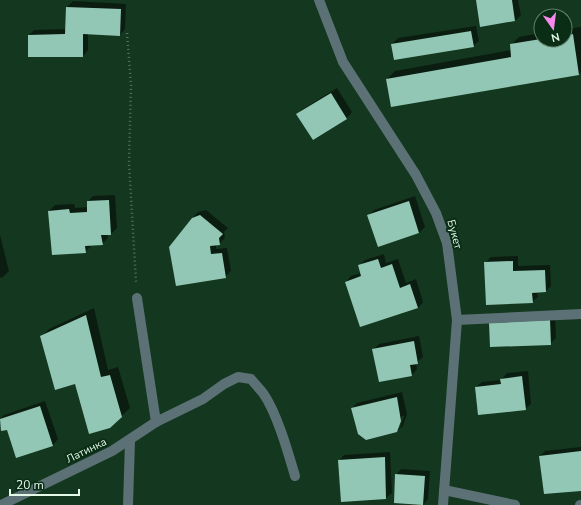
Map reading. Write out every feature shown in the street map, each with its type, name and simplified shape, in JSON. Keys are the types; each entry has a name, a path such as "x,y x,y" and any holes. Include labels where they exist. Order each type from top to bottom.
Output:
{"street":[{"name":"Букет","path":"319,0 343,62 416,175 436,213 447,243 457,320 443,505"},
{"path":"137,298 156,422"},
{"path":"457,320 581,314"},
{"name":"Латинка","path":"1,505 112,451 156,422 203,399 224,384 238,377 250,379 264,394 287,449 295,476"},
{"path":"128,505 130,440"},
{"path":"444,490 515,505"}],"path":[{"path":"127,32 131,85 130,163 137,298"}],"building":[{"path":"476,0 512,0 515,21 480,27"},
{"path":"66,7 121,9 120,36 83,34 83,57 28,57 28,35 65,34"},
{"path":"471,31 474,47 394,60 391,44"},
{"path":"573,34 579,75 391,107 386,79 511,57 510,44 533,40 533,48 573,48"},
{"path":"331,93 347,119 313,140 296,114"},
{"path":"109,200 111,235 101,235 103,245 85,246 86,253 52,255 48,211 69,209 70,213 87,212 87,201"},
{"path":"409,201 419,233 378,247 367,215"},
{"path":"200,215 223,234 219,238 220,245 210,246 211,254 222,253 226,278 176,286 169,247 192,218"},
{"path":"378,259 381,268 392,264 400,288 410,284 418,308 360,327 345,282 361,276 358,265"},
{"path":"513,261 513,271 545,270 546,292 532,293 533,303 486,305 484,262"},
{"path":"86,315 101,377 110,375 122,417 110,428 89,434 75,384 55,390 40,336"},
{"path":"550,320 551,345 490,347 489,323"},
{"path":"414,341 418,364 410,365 412,376 379,382 372,349"},
{"path":"522,376 526,410 478,415 475,387 501,384 500,379"},
{"path":"397,397 401,421 397,432 366,440 358,434 351,408"},
{"path":"40,406 53,446 16,458 7,430 1,431 0,419"},
{"path":"581,451 581,491 544,494 539,456"},
{"path":"385,457 386,499 341,502 338,460"},
{"path":"395,474 425,476 423,505 394,503"}]}
